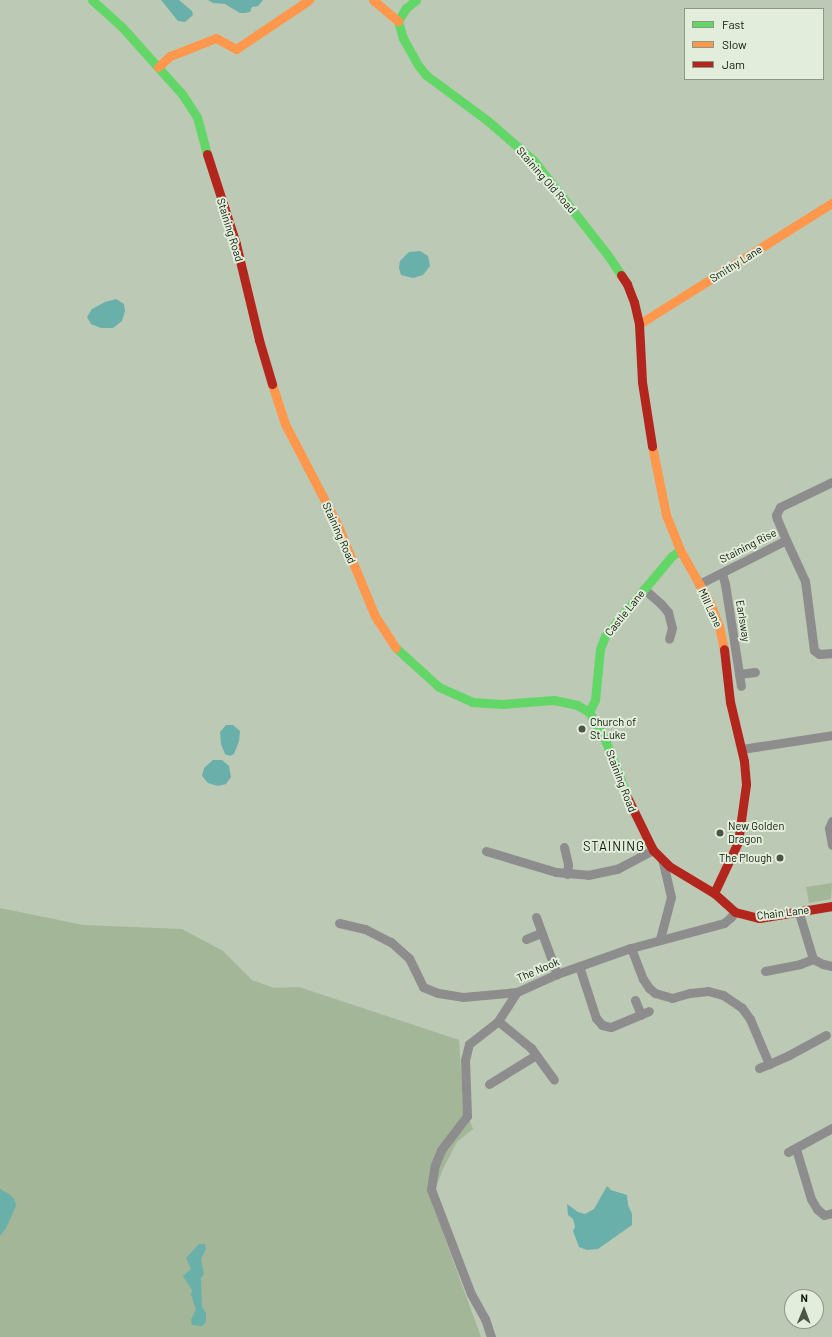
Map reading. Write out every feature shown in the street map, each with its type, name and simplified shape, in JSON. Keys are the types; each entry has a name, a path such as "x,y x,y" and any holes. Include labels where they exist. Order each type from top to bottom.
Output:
{"street":[{"name":"Staining Road","path":"92,0 122,27 158,67 182,94 197,117 213,174 236,244 259,340 285,424 338,526 375,616 388,638 402,656 426,677 439,687 461,698 472,702 497,704 554,700 577,705 589,712 604,736 633,812 654,850 663,861 714,893 735,912"},
{"path":"158,67 170,56 216,38 236,49 309,0"},
{"path":"372,0 398,21 406,8 416,0"},
{"name":"Staining Old Road","path":"398,21 411,55 426,74 511,140 534,161 567,201 622,276 634,302 639,324"},
{"name":"Smithy Lane","path":"639,324 832,203"},
{"name":"Mill Lane","path":"639,324 642,382 650,436 666,515 680,550 715,614 723,640 728,689 742,749 746,784 742,823 738,842 714,893"},
{"name":"Staining Rise","path":"699,584 786,540 777,519 777,510 785,503 832,482"},
{"path":"786,540 805,581 814,650 819,654 832,653"},
{"name":"Castle Lane","path":"589,712 595,700 602,642 609,629 672,556 680,550"},
{"name":"Earlsway","path":"722,573 741,686"},
{"path":"644,589 668,612 672,628 669,639"},
{"path":"739,674 754,672"},
{"path":"742,749 832,735"},
{"path":"832,821 830,828 832,846"},
{"path":"564,848 568,865 567,874"},
{"path":"486,851 546,870 567,874 588,875 606,873 633,862 654,850"},
{"path":"660,939 671,897 663,861"},
{"name":"Chain Lane","path":"735,912 750,917 759,918 799,913 832,906"},
{"name":"The Nook","path":"491,1337 485,1318 471,1294 431,1189 435,1166 441,1150 467,1116 466,1051 473,1040 498,1020 517,992 557,974 631,948 724,923 735,912"},
{"path":"799,913 813,959 823,964 832,966"},
{"path":"536,917 557,974"},
{"path":"339,923 365,929 391,942 409,958 423,987 434,992 446,996 463,997 517,992"},
{"path":"526,939 541,933"},
{"path":"631,948 643,979 648,988 655,993 672,998 690,993 708,991 723,995 742,1008 750,1019 769,1064"},
{"path":"775,959 777,969"},
{"path":"765,971 800,964 813,959"},
{"path":"579,966 596,1018 602,1025 611,1027 645,1013 635,1000"},
{"path":"498,1020 526,1043 554,1080"},
{"path":"759,1068 789,1055 826,1034"},
{"path":"489,1084 536,1055"},
{"path":"832,1128 792,1150 811,1199 817,1209 824,1215 832,1213"}],"green space":[{"path":"832,883 831,899 809,903 806,887"},
{"path":"0,908 83,925 182,929 223,951 252,980 274,988 299,987 459,1040 463,1101 473,1129 457,1142 443,1169 431,1200 481,1337 0,1337"}],"water":[{"path":"161,0 179,0 192,11 193,15 185,22 178,21"},
{"path":"208,0 263,0 258,6 252,7 250,12 240,13 225,4 213,3"},
{"path":"420,251 428,256 430,266 423,275 413,278 401,275 399,268 400,261 409,252"},
{"path":"116,299 124,304 125,311 122,321 113,328 101,328 91,324 87,317 92,309 105,302"},
{"path":"226,725 233,725 240,731 239,741 234,754 230,756 225,754 221,744 220,732"},
{"path":"213,760 222,760 229,766 231,777 226,784 218,786 208,783 202,776 204,768"},
{"path":"607,1186 611,1190 627,1195 628,1205 632,1214 632,1225 598,1249 587,1250 579,1247 573,1231 575,1227 573,1219 568,1215 567,1204 578,1212 585,1214 594,1209"},
{"path":"0,1189 9,1194 15,1200 16,1206 6,1228 0,1236"},
{"path":"199,1244 205,1244 206,1249 201,1259 204,1274 201,1278 202,1307 206,1313 206,1321 204,1325 201,1326 192,1325 191,1320 196,1309 191,1295 192,1290 183,1276 191,1269 186,1258"}],"traffic: fast":[{"path":"92,0 122,27 182,94 197,117 207,154"},
{"path":"416,0 406,8 398,21 403,38 418,65 426,75 488,121 534,161 607,254 621,275"},
{"path":"589,712 595,700 600,649 605,636 672,556 680,550"},
{"path":"396,648 439,687 472,702 502,704 554,700 577,705 589,712 604,737 628,799"}],"traffic: slow":[{"path":"158,67 170,56 216,38 236,49 309,0"},
{"path":"373,0 398,21"},
{"path":"639,324 832,203"},
{"path":"272,384 285,424 338,526 375,616 396,648"},
{"path":"652,446 666,515 680,550 710,603 719,626 724,649"}],"traffic: jam":[{"path":"207,154 236,244 259,340 272,384"},
{"path":"621,275 627,284 634,302 639,324 642,382 652,446"},
{"path":"714,893 738,842 746,784 744,761 730,702 724,649"},
{"path":"628,799 653,850 669,866 714,893 735,912 759,918 832,906"}],"place":[{"name":"Church of St Luke","path":"582,729"},
{"name":"New Golden Dragon","path":"720,833"},
{"name":"The Plough","path":"780,858"}],"district":[{"name":"STAINING","path":"614,846"}]}
